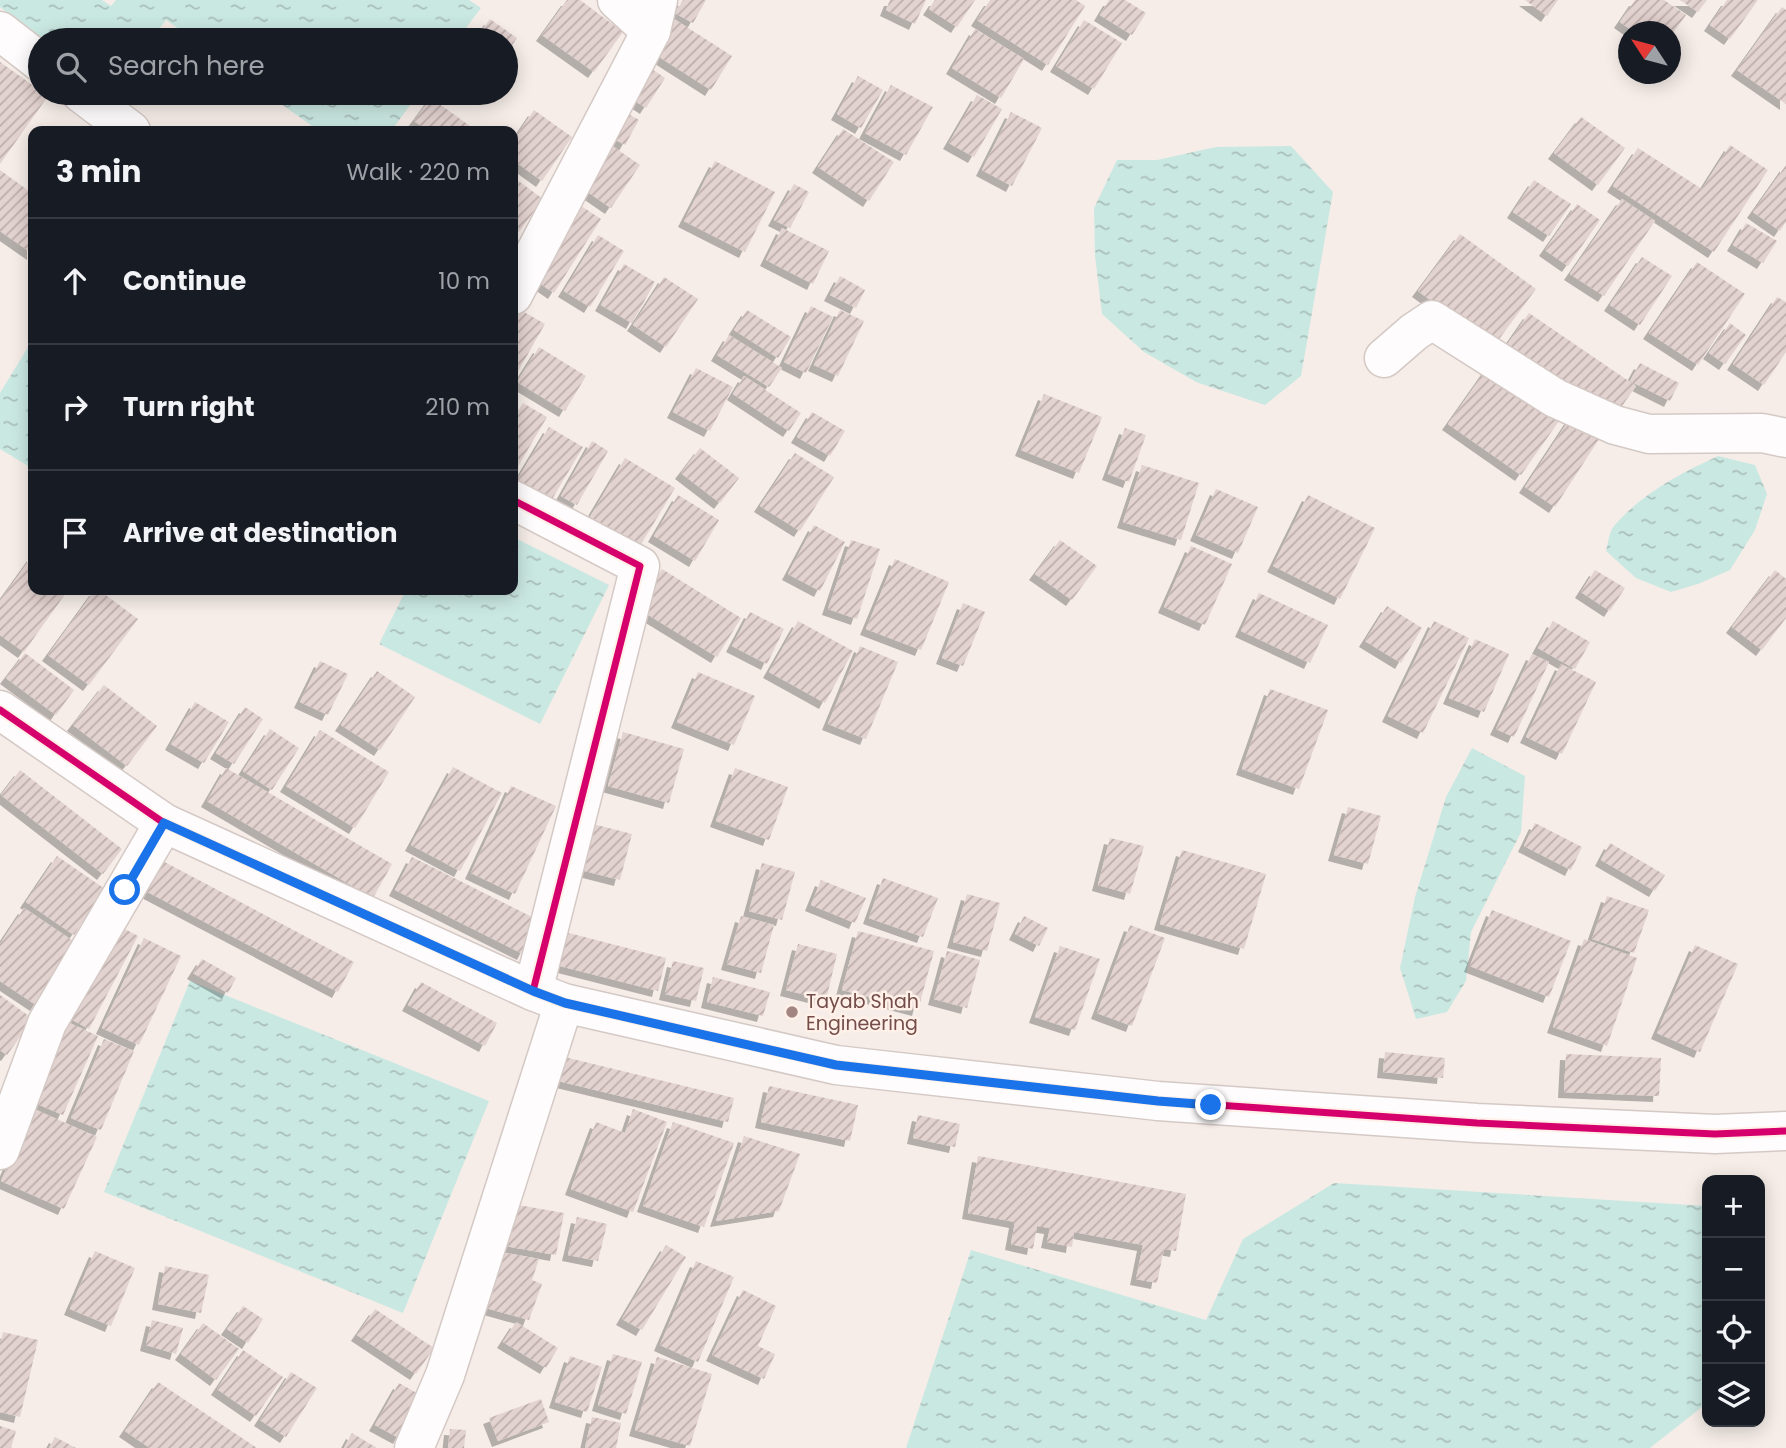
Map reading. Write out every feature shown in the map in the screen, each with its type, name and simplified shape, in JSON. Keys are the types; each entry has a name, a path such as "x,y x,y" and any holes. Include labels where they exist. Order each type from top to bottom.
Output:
{"street":[{"path":"518,285 655,15 617,0"},
{"path":"0,31 28,53"},
{"path":"97,105 124,126"},
{"path":"1384,358 1432,320 1555,398 1615,425 1649,434 1762,433 1786,438"},
{"path":"414,1448 445,1375 549,997 640,566 518,503"},
{"path":"0,710 164,823 549,997 836,1065 1158,1101 1490,1124 1715,1134 1786,1131"},
{"path":"0,1150 47,1023 164,823"}],"water":[{"path":"0,0 102,0 111,6 116,0 469,0 481,8 466,28 178,28 166,20 160,28 29,28 0,7"},
{"path":"283,105 410,105 395,126 312,126"},
{"path":"1291,146 1333,192 1301,376 1265,405 1196,382 1144,352 1102,314 1095,256 1094,208 1117,160 1157,160 1216,147"},
{"path":"28,347 28,466 0,449 0,393"},
{"path":"1718,456 1755,465 1767,494 1755,530 1730,570 1671,592 1636,578 1606,551 1612,528 1649,494"},
{"path":"518,540 609,585 540,724 379,644 404,595 518,595"},
{"path":"1472,748 1525,776 1521,832 1471,932 1466,981 1447,1012 1416,1019 1400,968 1415,897 1446,797"},
{"path":"190,981 489,1101 403,1313 104,1192"},
{"path":"1334,1183 1702,1206 1702,1407 1650,1448 906,1448 971,1250 1206,1320 1243,1239"}],"building":[{"path":"567,0 580,0 623,32 594,72 542,35"},
{"path":"683,0 706,0 693,23 675,13"},
{"path":"890,0 926,0 915,24 886,10"},
{"path":"935,0 975,0 957,27 929,9"},
{"path":"990,0 1076,0 1085,6 1048,65 977,20"},
{"path":"1109,0 1125,0 1146,13 1132,35 1100,15"},
{"path":"1525,0 1558,0 1547,16"},
{"path":"1635,0 1664,0 1686,15 1681,22 1621,21"},
{"path":"1680,0 1707,0 1698,12"},
{"path":"1727,0 1758,0 1730,39 1710,25"},
{"path":"1782,7 1786,10 1786,104 1737,70"},
{"path":"671,17 732,56 711,90 650,51"},
{"path":"490,19 503,28 484,28"},
{"path":"1084,20 1122,43 1094,89 1056,66"},
{"path":"975,29 1024,59 1001,98 952,68"},
{"path":"0,62 28,82 28,105 42,105 0,164"},
{"path":"646,65 665,78 646,108 626,95"},
{"path":"858,76 883,90 861,128 837,114"},
{"path":"891,85 933,107 906,155 865,133"},
{"path":"977,95 1002,109 974,157 949,143"},
{"path":"426,105 441,105 470,126 422,126 414,121"},
{"path":"534,110 572,137 542,181 518,164 518,134"},
{"path":"622,110 639,120 625,145 607,135"},
{"path":"1011,112 1042,128 1012,186 982,170"},
{"path":"1581,117 1625,148 1598,185 1554,153"},
{"path":"843,129 894,162 869,201 818,167"},
{"path":"608,143 640,165 611,208 579,186"},
{"path":"1730,145 1768,170 1714,252 1613,186 1638,148 1702,189"},
{"path":"715,161 775,192 745,252 684,221"},
{"path":"1786,165 1786,222 1780,231 1753,212"},
{"path":"0,170 28,190 28,251 0,231"},
{"path":"1534,180 1571,204 1549,236 1513,212"},
{"path":"518,181 543,199 518,231"},
{"path":"794,184 809,192 790,228 774,220"},
{"path":"1622,199 1655,221 1604,296 1570,274"},
{"path":"575,202 601,219 554,293 529,276"},
{"path":"1577,204 1600,220 1568,266 1545,250"},
{"path":"1746,223 1777,241 1763,263 1733,245"},
{"path":"782,228 829,251 813,284 766,260"},
{"path":"1460,234 1536,289 1494,346 1418,291"},
{"path":"598,235 624,251 590,307 564,291"},
{"path":"1642,257 1672,276 1640,325 1610,305"},
{"path":"1697,262 1745,294 1698,365 1649,333"},
{"path":"624,264 655,282 632,323 601,305"},
{"path":"840,276 865,290 856,308 830,295"},
{"path":"664,277 698,299 666,347 633,325"},
{"path":"1777,297 1786,302 1786,352 1764,385 1733,364"},
{"path":"811,306 833,317 806,373 784,362"},
{"path":"518,309 545,324 518,371"},
{"path":"747,310 791,337 778,358 734,330"},
{"path":"840,310 864,321 838,376 814,365"},
{"path":"1529,313 1636,386 1611,422 1504,349"},
{"path":"1730,323 1746,335 1725,364 1709,353"},
{"path":"729,335 782,368 769,387 717,355"},
{"path":"539,347 586,376 565,411 518,380"},
{"path":"1640,363 1679,383 1670,401 1630,381"},
{"path":"1489,366 1562,417 1521,475 1448,424"},
{"path":"696,368 733,387 710,431 673,412"},
{"path":"744,376 801,413 789,431 733,394"},
{"path":"1044,394 1102,417 1079,473 1021,450"},
{"path":"523,403 547,417 518,466 518,411"},
{"path":"812,412 845,431 830,456 797,437"},
{"path":"1573,414 1603,433 1555,507 1525,487"},
{"path":"549,427 583,447 545,511 518,491 518,479"},
{"path":"1125,428 1146,435 1129,482 1108,474"},
{"path":"592,441 608,451 577,505 561,496"},
{"path":"700,448 739,478 720,503 681,473"},
{"path":"795,453 834,477 800,531 760,506"},
{"path":"625,458 675,488 637,551 587,522"},
{"path":"1142,465 1199,483 1181,540 1123,522"},
{"path":"1216,489 1258,507 1238,553 1196,535"},
{"path":"678,495 719,520 695,561 654,536"},
{"path":"1308,495 1375,528 1340,599 1273,566"},
{"path":"814,525 845,542 820,591 788,574"},
{"path":"851,540 880,549 857,619 828,609"},
{"path":"1060,540 1097,566 1072,600 1035,574"},
{"path":"1191,546 1232,564 1205,625 1164,607"},
{"path":"895,559 949,582 921,650 866,629"},
{"path":"28,562 28,595 64,595 24,652 0,635 0,601"},
{"path":"662,569 741,618 717,657 637,608"},
{"path":"1595,570 1625,588 1610,611 1581,592"},
{"path":"1775,570 1786,579 1786,618 1762,650 1732,627"},
{"path":"1259,593 1328,625 1310,663 1241,631"},
{"path":"91,595 106,595 138,619 89,685 48,655"},
{"path":"963,603 985,612 963,666 942,658"},
{"path":"1387,606 1422,628 1401,663 1365,641"},
{"path":"750,612 784,629 767,664 732,646"},
{"path":"798,621 853,651 825,703 769,672"},
{"path":"1434,621 1469,638 1423,733 1388,716"},
{"path":"1553,621 1590,642 1575,669 1538,648"},
{"path":"1475,639 1509,654 1484,712 1449,698"},
{"path":"860,646 898,662 866,739 828,724"},
{"path":"25,653 74,690 56,715 6,678"},
{"path":"1532,654 1549,662 1514,737 1496,729"},
{"path":"320,661 348,674 328,715 300,702"},
{"path":"1561,664 1596,682 1562,754 1526,737"},
{"path":"377,671 415,697 380,750 341,725"},
{"path":"698,672 755,696 734,745 677,722"},
{"path":"104,685 157,726 127,766 73,725"},
{"path":"1270,689 1328,710 1299,789 1242,769"},
{"path":"195,702 229,722 204,763 171,744"},
{"path":"245,707 263,719 234,764 216,753"},
{"path":"270,729 299,748 272,790 243,771"},
{"path":"320,730 389,772 355,828 286,786"},
{"path":"623,732 684,749 669,803 608,786"},
{"path":"453,767 502,793 460,871 411,845"},
{"path":"226,768 392,864 373,898 207,801"},
{"path":"735,768 788,787 769,840 716,821"},
{"path":"20,770 122,849 103,874 1,795"},
{"path":"511,786 556,806 515,894 471,873"},
{"path":"1348,807 1381,816 1368,864 1334,855"},
{"path":"585,822 632,834 620,880 573,868"},
{"path":"1535,823 1582,847 1571,870 1524,846"},
{"path":"1110,838 1144,846 1130,894 1098,885"},
{"path":"1610,843 1665,875 1655,891 1601,860"},
{"path":"1182,850 1266,874 1244,949 1160,924"},
{"path":"57,856 105,889 74,935 26,902"},
{"path":"412,857 540,921 523,954 395,890"},
{"path":"157,858 354,962 338,992 140,888"},
{"path":"762,863 795,872 782,920 749,911"},
{"path":"883,878 938,898 923,937 869,918"},
{"path":"821,880 866,898 855,923 811,905"},
{"path":"967,894 1000,903 987,951 953,942"},
{"path":"1607,896 1649,910 1634,953 1592,939"},
{"path":"24,908 76,943 36,1005 0,981 0,944"},
{"path":"1492,910 1571,941 1549,997 1470,966"},
{"path":"741,916 774,925 761,973 727,964"},
{"path":"1024,916 1048,928 1039,946 1015,934"},
{"path":"117,925 138,936 89,1029 69,1018"},
{"path":"1130,925 1165,938 1132,1026 1097,1013"},
{"path":"561,931 666,958 658,991 552,964"},
{"path":"858,931 934,951 918,1010 842,990"},
{"path":"144,938 181,956 139,1045 102,1028"},
{"path":"1584,939 1637,958 1607,1046 1553,1027"},
{"path":"798,944 837,954 826,1000 786,990"},
{"path":"1695,945 1738,964 1700,1052 1657,1033"},
{"path":"1060,946 1100,959 1075,1030 1035,1017"},
{"path":"947,951 980,960 967,1008 934,999"},
{"path":"202,959 236,978 228,993 193,973"},
{"path":"673,961 704,968 696,1001 665,994"},
{"path":"713,977 770,992 763,1016 707,1002"},
{"path":"421,982 497,1023 485,1046 408,1005"},
{"path":"0,995 33,1019 7,1055 0,1050"},
{"path":"63,1020 98,1036 63,1115 28,1100"},
{"path":"104,1039 134,1051 101,1130 71,1118"},
{"path":"1385,1052 1445,1058 1443,1078 1383,1072"},
{"path":"1566,1054 1661,1058 1659,1096 1564,1092"},
{"path":"560,1056 734,1098 728,1122 554,1080"},
{"path":"769,1086 858,1105 850,1141 761,1122"},
{"path":"34,1109 97,1137 64,1209 1,1181"},
{"path":"633,1109 667,1122 633,1212 571,1189 596,1122 625,1133"},
{"path":"918,1115 960,1124 955,1147 913,1138"},
{"path":"673,1122 734,1143 704,1227 643,1206"},
{"path":"744,1136 800,1154 779,1211 716,1221"},
{"path":"978,1156 1186,1194 1176,1251 1164,1249 1157,1283 1136,1279 1143,1245 1074,1232 1072,1247 1047,1242 1050,1228 1037,1226 1033,1249 1011,1244 1015,1222 968,1213"},
{"path":"507,1203 564,1213 556,1255 499,1245"},
{"path":"577,1217 607,1224 598,1261 568,1255"},
{"path":"666,1245 686,1257 642,1330 622,1319"},
{"path":"95,1251 135,1268 111,1326 70,1309"},
{"path":"495,1251 539,1259 532,1280 542,1284 529,1320 479,1306"},
{"path":"696,1261 734,1277 698,1362 660,1345"},
{"path":"165,1266 209,1275 201,1313 158,1304"},
{"path":"743,1290 776,1306 758,1346 775,1354 764,1379 712,1355"},
{"path":"243,1306 263,1319 248,1343 227,1329"},
{"path":"375,1309 434,1348 416,1374 357,1335"},
{"path":"152,1320 183,1328 176,1354 146,1345"},
{"path":"516,1322 558,1348 546,1368 503,1342"},
{"path":"203,1323 239,1349 216,1380 181,1354"},
{"path":"3,1332 38,1340 20,1417 0,1412 0,1344"},
{"path":"243,1350 283,1377 256,1416 217,1389"},
{"path":"613,1354 642,1362 626,1414 598,1405"},
{"path":"570,1356 602,1367 587,1412 555,1402"},
{"path":"657,1357 712,1374 690,1446 635,1430"},
{"path":"291,1372 317,1388 286,1437 260,1420"},
{"path":"158,1382 257,1448 150,1448 125,1431"},
{"path":"399,1383 422,1396 399,1438 375,1425"},
{"path":"541,1399 549,1422 498,1441 489,1418"},
{"path":"592,1417 621,1423 616,1448 585,1448"},
{"path":"0,1426 16,1431 11,1448 0,1448"},
{"path":"450,1429 466,1430 464,1448 448,1448"},
{"path":"352,1433 377,1448 344,1448"},
{"path":"55,1437 76,1448 49,1448"}],"cycle path":[{"path":"518,503 640,566 533,991"},
{"path":"0,710 164,823 564,1003 836,1065 1158,1101 1477,1123 1715,1134 1786,1131"}],"place":[{"name":"Tayab Shah Engineering","path":"792,1012"}],"route":[{"path":"125,890 164,823 533,991 565,1003 836,1065 1211,1105"}]}
